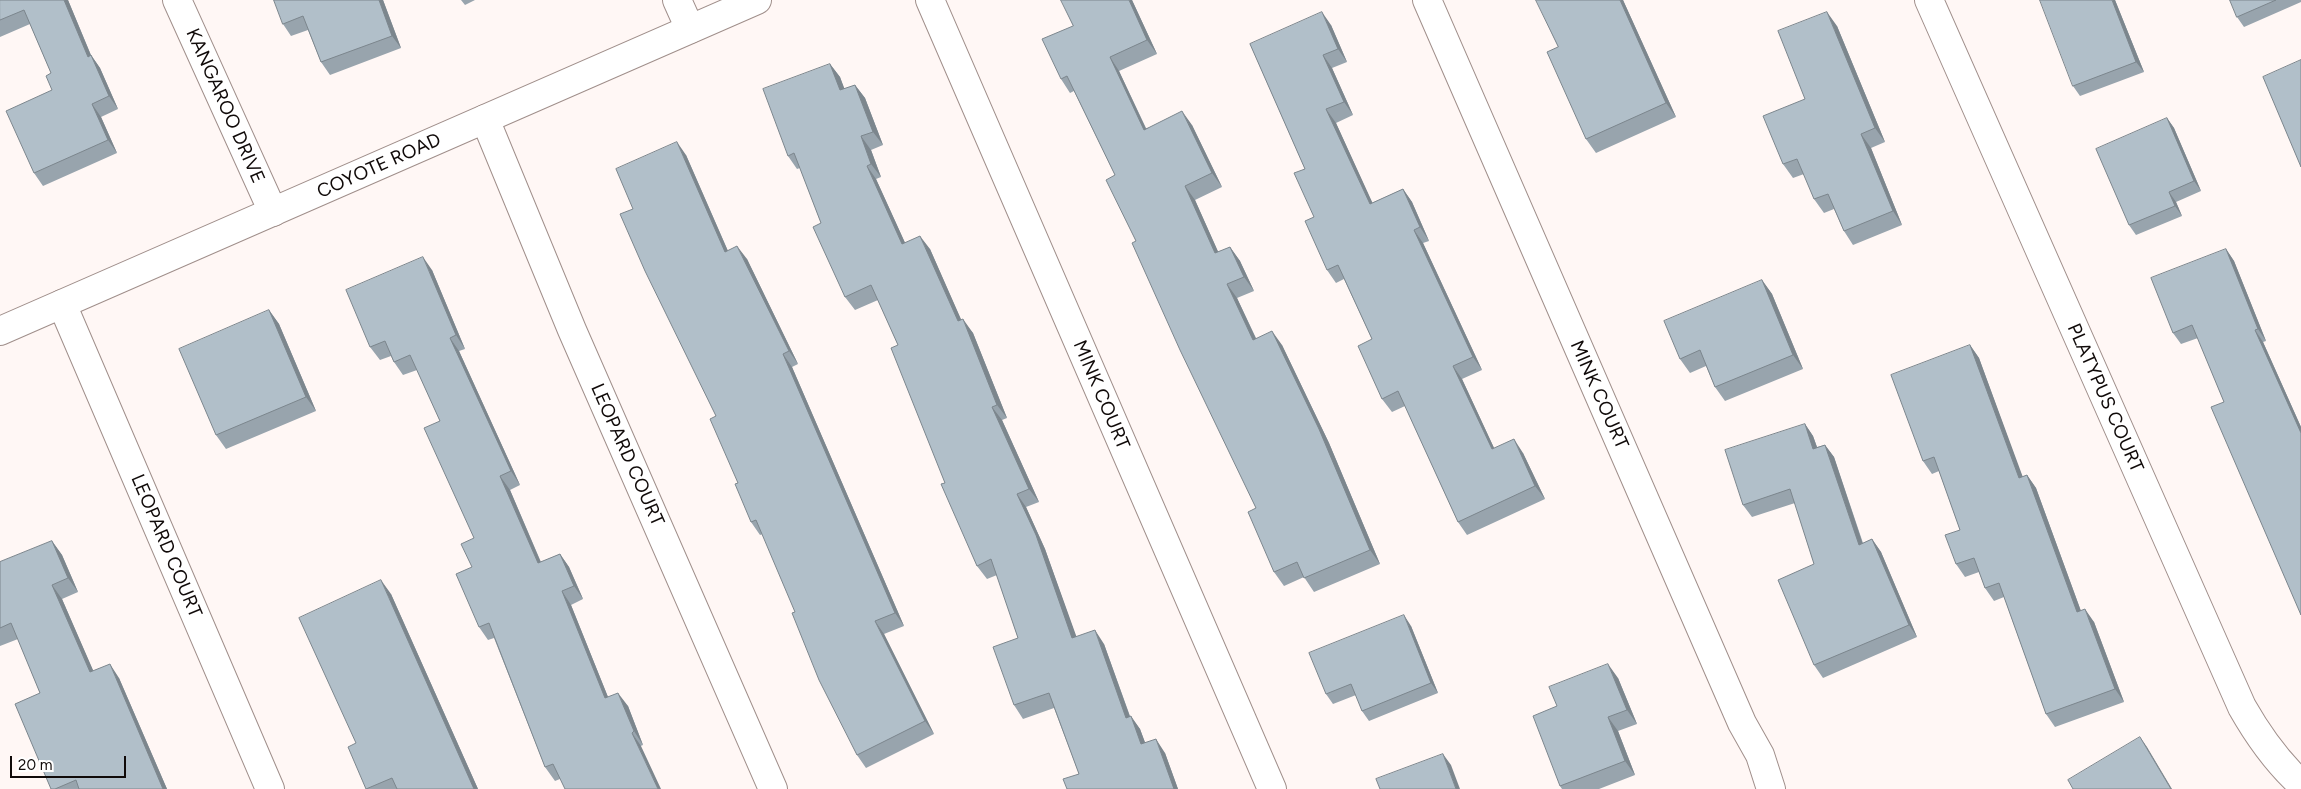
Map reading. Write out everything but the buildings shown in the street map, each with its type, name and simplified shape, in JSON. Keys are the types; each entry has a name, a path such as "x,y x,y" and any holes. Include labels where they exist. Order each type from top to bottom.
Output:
{"street":[{"name":"KANGAROO DRIVE","path":"177,0 273,212"},
{"path":"677,0 690,29"},
{"name":"COYOTE ROAD","path":"0,331 757,0"},
{"name":"MINK COURT","path":"930,0 1272,789"},
{"name":"MINK COURT","path":"1427,0 1742,723 1760,755 1771,789"},
{"name":"PLATYPUS COURT","path":"1930,0 2242,707 2260,739 2283,767 2301,784"},
{"name":"LEOPARD COURT","path":"485,120 572,330 773,789"},
{"name":"LEOPARD COURT","path":"62,304 270,789"}]}
